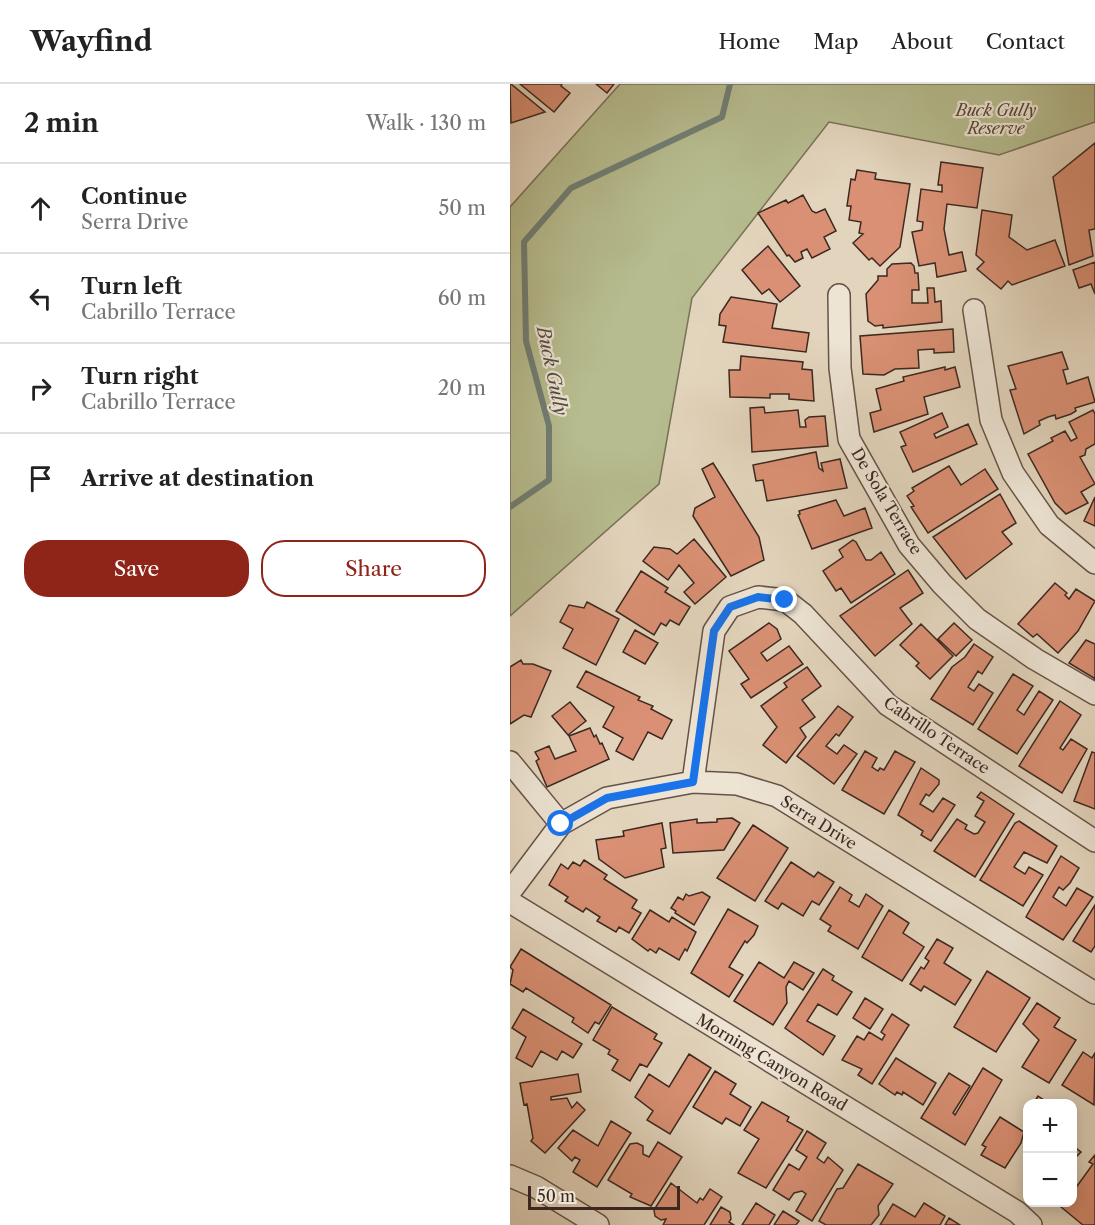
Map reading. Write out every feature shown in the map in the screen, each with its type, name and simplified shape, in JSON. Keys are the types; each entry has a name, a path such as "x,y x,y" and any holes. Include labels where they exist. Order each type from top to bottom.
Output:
{"street":[{"name":"De Sola Terrace","path":"839,296 840,368 849,439 909,544 942,584 977,619 1035,659 1095,694"},
{"path":"974,310 991,420 1013,473 1049,525 1095,563"},
{"name":"Cabrillo Terrace","path":"693,782 714,631 730,607 758,597 785,600 803,614 888,705 1095,841"},
{"path":"510,762 561,824"},
{"name":"Serra Drive","path":"510,892 561,824 607,798 693,782 737,784 777,796 1095,993"},
{"name":"Morning Canyon Road","path":"510,902 1017,1212 1031,1225"},
{"path":"510,1176 536,1186 598,1225"}],"green space":[{"name":"Buck Gully Reserve","path":"620,84 1095,84 1095,122 999,155 829,122 692,298 659,484 510,616 510,207"}],"building":[{"path":"511,84 545,112 511,123"},
{"path":"520,84 562,84 561,86 570,93 554,112"},
{"path":"596,84 614,84 607,93"},
{"path":"1095,143 1095,229 1089,230 1093,256 1069,265 1053,177"},
{"path":"941,162 983,168 977,208 947,204 944,229 949,255 962,252 966,271 937,277 935,263 919,266 912,232 922,230 923,222 917,221 921,189 942,192 942,185 938,185"},
{"path":"857,170 876,173 875,179 910,184 900,247 880,266 872,258 869,260 853,243 863,234 859,233 861,222 849,220 851,206 847,206 851,179 855,180"},
{"path":"803,195 812,211 816,213 825,209 836,231 824,237 830,249 812,258 807,249 801,252 803,258 795,262 789,255 787,256 758,213 786,200 788,203"},
{"path":"982,210 1012,215 1009,237 1027,250 1055,240 1065,266 1012,285 1008,281 1001,289 977,269 984,262 976,255"},
{"path":"768,246 800,286 780,302 769,289 762,294 742,270"},
{"path":"1095,262 1095,294 1091,284 1079,288 1073,270"},
{"path":"911,263 915,273 918,273 919,290 912,290 912,303 928,303 927,288 934,288 935,302 941,301 942,322 883,328 883,325 875,326 868,321 866,294 878,280 878,276 887,276 887,269 892,264"},
{"path":"731,297 777,304 772,328 809,333 806,352 723,342 726,326 719,325 720,314"},
{"path":"953,329 954,352 934,353 934,349 918,350 919,368 895,369 884,375 863,374 860,336"},
{"path":"1062,352 1068,369 1063,370 1067,384 1088,377 1095,402 1075,408 1076,411 1071,414 1056,419 1055,415 1039,421 1040,425 1024,434 1010,390 1016,389 1008,366"},
{"path":"741,356 803,362 802,369 812,370 814,401 789,399 789,394 770,394 770,398 730,397 729,370 740,370"},
{"path":"945,367 945,370 955,367 960,387 924,397 928,414 874,432 870,413 881,410 876,389 904,381 903,377"},
{"path":"764,407 765,413 798,410 800,427 806,427 805,420 809,417 825,416 828,446 752,452 750,408"},
{"path":"1093,410 1095,444 1086,449 1085,455 1080,457 1095,484 1081,492 1088,503 1066,514 1055,503 1028,454 1053,441 1051,438 1065,431 1071,441 1077,438 1069,422"},
{"path":"942,413 948,427 934,434 936,438 968,424 977,444 913,472 901,447 906,445 900,432"},
{"path":"816,452 819,468 823,471 821,463 840,459 847,488 767,501 763,480 756,481 753,465"},
{"path":"713,463 759,537 764,560 731,576 693,516 695,508 715,497 702,469"},
{"path":"949,466 961,485 985,469 998,489 928,533 911,507 914,506 907,496 914,491 912,488"},
{"path":"1000,494 1016,523 1002,532 1012,544 966,579 933,537"},
{"path":"1095,497 1095,526 1084,521"},
{"path":"836,500 844,516 865,508 872,528 812,549 798,515 799,511"},
{"path":"694,539 726,577 695,604 684,592 694,583 679,565 668,580 643,561 654,547 670,549 677,554"},
{"path":"853,540 866,560 871,560 881,552 895,574 851,603 841,588 836,591 823,571 843,557 839,550"},
{"path":"908,570 923,593 900,608 912,624 875,656 840,616"},
{"path":"641,571 668,588 665,592 690,607 679,625 670,620 666,626 661,623 654,635 616,611"},
{"path":"1055,583 1067,593 1065,595 1069,599 1076,589 1095,601 1078,631 1058,653 1037,634 1033,637 1018,624"},
{"path":"587,602 619,619 596,665 563,648 573,629 560,622 569,605 584,608"},
{"path":"769,623 777,629 781,639 761,653 767,661 789,646 803,664 751,698 741,684 749,679 729,651"},
{"path":"954,623 972,640 956,656 938,639"},
{"path":"921,624 953,656 930,679 916,666 919,663 900,645"},
{"path":"635,630 658,643 645,664 623,652"},
{"path":"1086,640 1095,644 1095,682 1094,678 1069,663"},
{"path":"974,644 993,657 982,674 978,671 968,687 974,691 979,684 993,693 973,725 931,699 952,667 965,657"},
{"path":"521,660 523,664 533,664 551,671 531,717 524,715 510,724 510,667"},
{"path":"807,667 821,686 802,700 815,717 800,728 806,737 786,763 763,745 777,727 761,706 787,687 784,683"},
{"path":"586,671 640,697 638,700 653,706 651,709 672,720 662,739 648,732 633,760 616,751 623,738 603,727 614,707 577,687"},
{"path":"1013,674 1033,686 1017,710 1024,715 1039,691 1053,700 1017,754 978,729"},
{"path":"1060,701 1081,715 1060,748 1063,750 1071,739 1087,749 1062,793 1019,766"},
{"path":"570,702 586,721 568,735 552,716"},
{"path":"838,706 853,717 839,736 836,734 826,746 837,754 844,745 857,754 834,784 797,756"},
{"path":"590,728 594,737 596,735 600,744 602,743 609,759 547,787 536,761 539,759 535,752 549,746 555,759 576,751 569,736"},
{"path":"865,751 877,758 872,767 878,771 880,768 884,770 895,751 915,762 884,814 842,790"},
{"path":"1092,752 1095,753 1095,809 1074,801"},
{"path":"921,768 939,780 939,784 929,796 926,794 920,804 933,812 943,798 955,805 931,841 921,835 923,831 898,815"},
{"path":"981,792 1014,814 975,877 934,851 957,819 967,825 965,829 974,834 978,833 985,822 975,816 984,801 977,797"},
{"path":"732,818 740,823 724,850 673,853 670,823 697,819 697,823 717,822 717,819"},
{"path":"1019,821 1057,846 1047,863 1024,852 1014,867 1025,874 1029,867 1043,875 1023,906 980,880 1015,823"},
{"path":"662,823 666,848 661,849 664,867 625,878 599,859 596,840 624,836 623,831"},
{"path":"753,825 788,848 755,901 717,878"},
{"path":"1061,856 1079,868 1070,883 1063,890 1059,887 1053,897 1066,906 1077,888 1093,897 1063,940 1026,917"},
{"path":"584,860 607,875 604,879 637,900 632,908 641,913 629,933 619,927 616,932 597,921 600,917 586,908 583,912 565,901 568,897 549,885 561,864 568,869 573,862 580,866"},
{"path":"791,862 814,877 818,872 834,882 819,905 812,901 803,916 782,903 778,909 765,901"},
{"path":"840,887 852,895 849,901 859,907 866,894 883,906 858,949 828,931 831,926 820,919"},
{"path":"702,892 710,897 694,925 671,908 678,897 683,900 686,894 689,896"},
{"path":"1095,905 1095,946 1091,952 1073,941"},
{"path":"728,909 758,926 754,935 747,943 745,941 729,967 743,975 729,997 691,973"},
{"path":"650,910 669,922 672,917 696,932 687,951 685,949 679,960 659,948 656,953 650,949 648,951 632,939"},
{"path":"889,910 909,923 903,933 924,947 902,981 862,957"},
{"path":"937,939 953,948 944,963 971,980 955,1005 924,986 921,991 910,984 921,967 924,969 929,961 925,958"},
{"path":"521,949 611,1005 599,1024 595,1022 588,1033 572,1022 574,1018 526,988 523,992 510,984 513,970 510,967"},
{"path":"759,962 784,978 794,962 814,973 803,990 789,981 786,987 787,1003 773,1025 734,1001"},
{"path":"823,969 834,976 832,980 852,992 837,1015 818,1004 807,1021 835,1036 823,1055 785,1028"},
{"path":"987,971 1030,998 996,1052 954,1027"},
{"path":"865,998 883,1009 870,1029 853,1018"},
{"path":"1037,1003 1060,1018 1054,1027 1076,1040 1049,1083 1022,1067 1039,1040 1023,1024"},
{"path":"612,1007 657,1034 654,1039 662,1043 647,1067 640,1064 630,1081 612,1070 618,1060 608,1054 610,1050 593,1040"},
{"path":"523,1009 582,1044 573,1058 562,1051 557,1060 541,1051 532,1067 516,1058 526,1037 512,1028"},
{"path":"892,1014 909,1025 872,1084 858,1075 862,1069 842,1060 857,1036 864,1040 869,1032 882,1040 885,1035 881,1032"},
{"path":"1083,1052 1092,1058 1095,1053 1094,1105 1062,1085"},
{"path":"689,1054 711,1068 670,1134 647,1120 653,1111 635,1097 649,1074 669,1087"},
{"path":"896,1058 936,1083 923,1105 903,1092 902,1095 897,1092 895,1095 879,1084"},
{"path":"983,1068 1002,1080 965,1145 921,1118 949,1073 970,1086 953,1113 955,1115"},
{"path":"715,1071 736,1084 730,1094 751,1107 740,1126 726,1118 722,1124 693,1107"},
{"path":"578,1074 581,1092 551,1097 551,1100 567,1098 572,1108 577,1102 585,1110 545,1153 531,1141 533,1138 527,1104 524,1105 520,1083"},
{"path":"762,1102 789,1117 787,1121 803,1130 766,1188 738,1173 759,1139 744,1130"},
{"path":"1000,1117 1023,1131 1021,1143 1005,1168 981,1155 986,1147 982,1145"},
{"path":"611,1121 631,1133 597,1187 573,1172 580,1160 575,1157 572,1161 558,1148 573,1130 598,1146"},
{"path":"807,1131 826,1143 817,1158 824,1163 828,1157 843,1170 812,1221 796,1211 806,1194 802,1191 794,1193 789,1200 773,1190 789,1164 799,1170 807,1157 796,1150"},
{"path":"658,1142 682,1157 651,1206 630,1197 632,1194 608,1180 630,1144 637,1143 643,1146 643,1154 649,1157"},
{"path":"1095,1155 1095,1225 1083,1225 1061,1207 1077,1207 1077,1186 1093,1164 1089,1162"},
{"path":"858,1164 893,1184 878,1206 879,1215 871,1225 826,1225 819,1221 837,1189 843,1188"},
{"path":"671,1183 697,1203 700,1198 703,1200 710,1189 722,1197 704,1225 663,1225 666,1219 661,1220 655,1216 654,1210"},
{"path":"756,1203 775,1215 769,1225 742,1225"},
{"path":"924,1203 945,1216 940,1225 880,1225 893,1204 915,1217"},
{"path":"721,1207 730,1212 729,1222 734,1225 710,1225"},
{"path":"783,1211 799,1221 796,1225 774,1225"},
{"path":"949,1218 960,1225 945,1225"}],"waterway":[{"name":"Buck Gully","path":"510,507 549,480 549,426 526,341 524,242 571,188 722,117 730,84"}],"route":[{"path":"561,824 607,798 693,782 714,631 730,607 758,597 785,600"}]}
